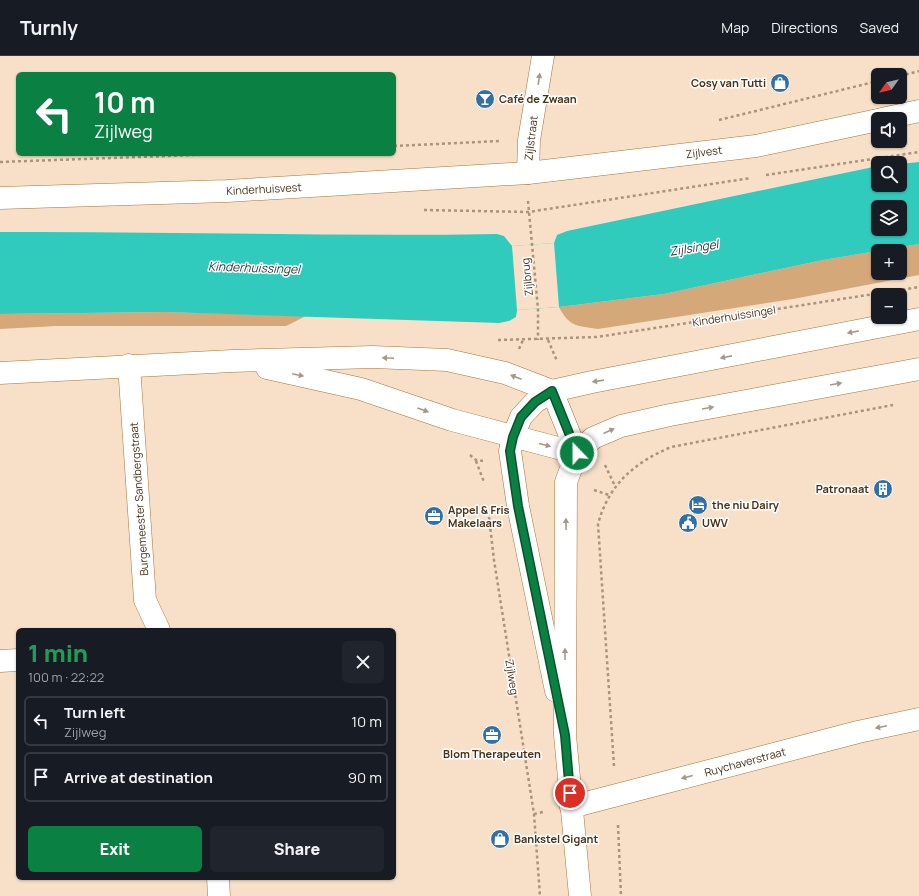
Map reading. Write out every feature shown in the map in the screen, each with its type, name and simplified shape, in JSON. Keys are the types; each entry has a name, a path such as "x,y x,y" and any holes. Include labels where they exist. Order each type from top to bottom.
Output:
{"main road":[{"name":"Zijlstraat","path":"528,173 529,140 543,56"},
{"path":"907,114 919,111"},
{"name":"Zijlvest","path":"528,173 756,146 871,121"},
{"name":"Kinderhuisvest","path":"0,198 227,191 528,173"},
{"path":"565,735 511,468 510,451 513,437 521,417 535,402 552,391 919,319"},
{"path":"0,372 129,365 373,357 447,360 505,373 552,391 577,453"},
{"path":"232,361 361,389 432,414 577,453"},
{"name":"Burgemeester Sandbergstraat","path":"129,365 145,600 158,628"},
{"path":"580,896 565,735 566,482 577,453 593,438 621,426 670,415 919,369"},
{"path":"0,661 16,660"},
{"name":"Ruychaverstraat","path":"571,807 858,732 919,719"},
{"path":"218,880 219,896"}],"path":[{"path":"907,75 919,72"},
{"path":"716,120 871,83"},
{"path":"396,146 529,140"},
{"path":"0,162 167,156"},
{"name":"Zijlbrug","path":"528,212 538,309 538,340"},
{"name":"Kinderhuissingel","path":"523,340 596,337 919,287"},
{"path":"621,896 616,796 598,529 603,507 616,486 630,471 649,456 671,448 896,405"},
{"path":"465,452 476,460 484,486"},
{"name":"Zijlweg","path":"488,514 534,814 540,896"}],"shaded area":[{"path":"919,244 919,275 907,277 907,246"},
{"path":"871,252 871,280 893,280 793,299 598,329 580,326 570,322 559,307 664,294 823,260"},
{"path":"166,312 306,316 286,326 56,326 0,329 0,314"}],"water":[{"name":"Zijlsingel","path":"919,162 919,244 907,246 907,244 871,244 871,252 823,260 664,294 559,307 517,310 516,317 509,321 499,323 166,312 0,314 0,232 373,235 497,234 504,236 512,246 554,243 557,235 567,231 871,167 871,192 907,192 907,163"}],"pier":[{"path":"554,243 559,307 517,310 512,246"}],"place":[{"name":"Cosy van Tutti","path":"780,83"},
{"name":"Café de Zwaan","path":"485,99"},
{"name":"Patronaat","path":"883,489"},
{"name":"the niu Dairy","path":"698,505"},
{"name":"Appel & Fris Makelaars","path":"434,516"},
{"name":"UWV","path":"688,523"},
{"name":"Blom Therapeuten","path":"492,735"},
{"name":"Bankstel Gigant","path":"500,839"}],"route":[{"path":"570,793 565,735 518,506 511,468 510,451 513,437 521,417 535,402 552,391 577,453"}]}
